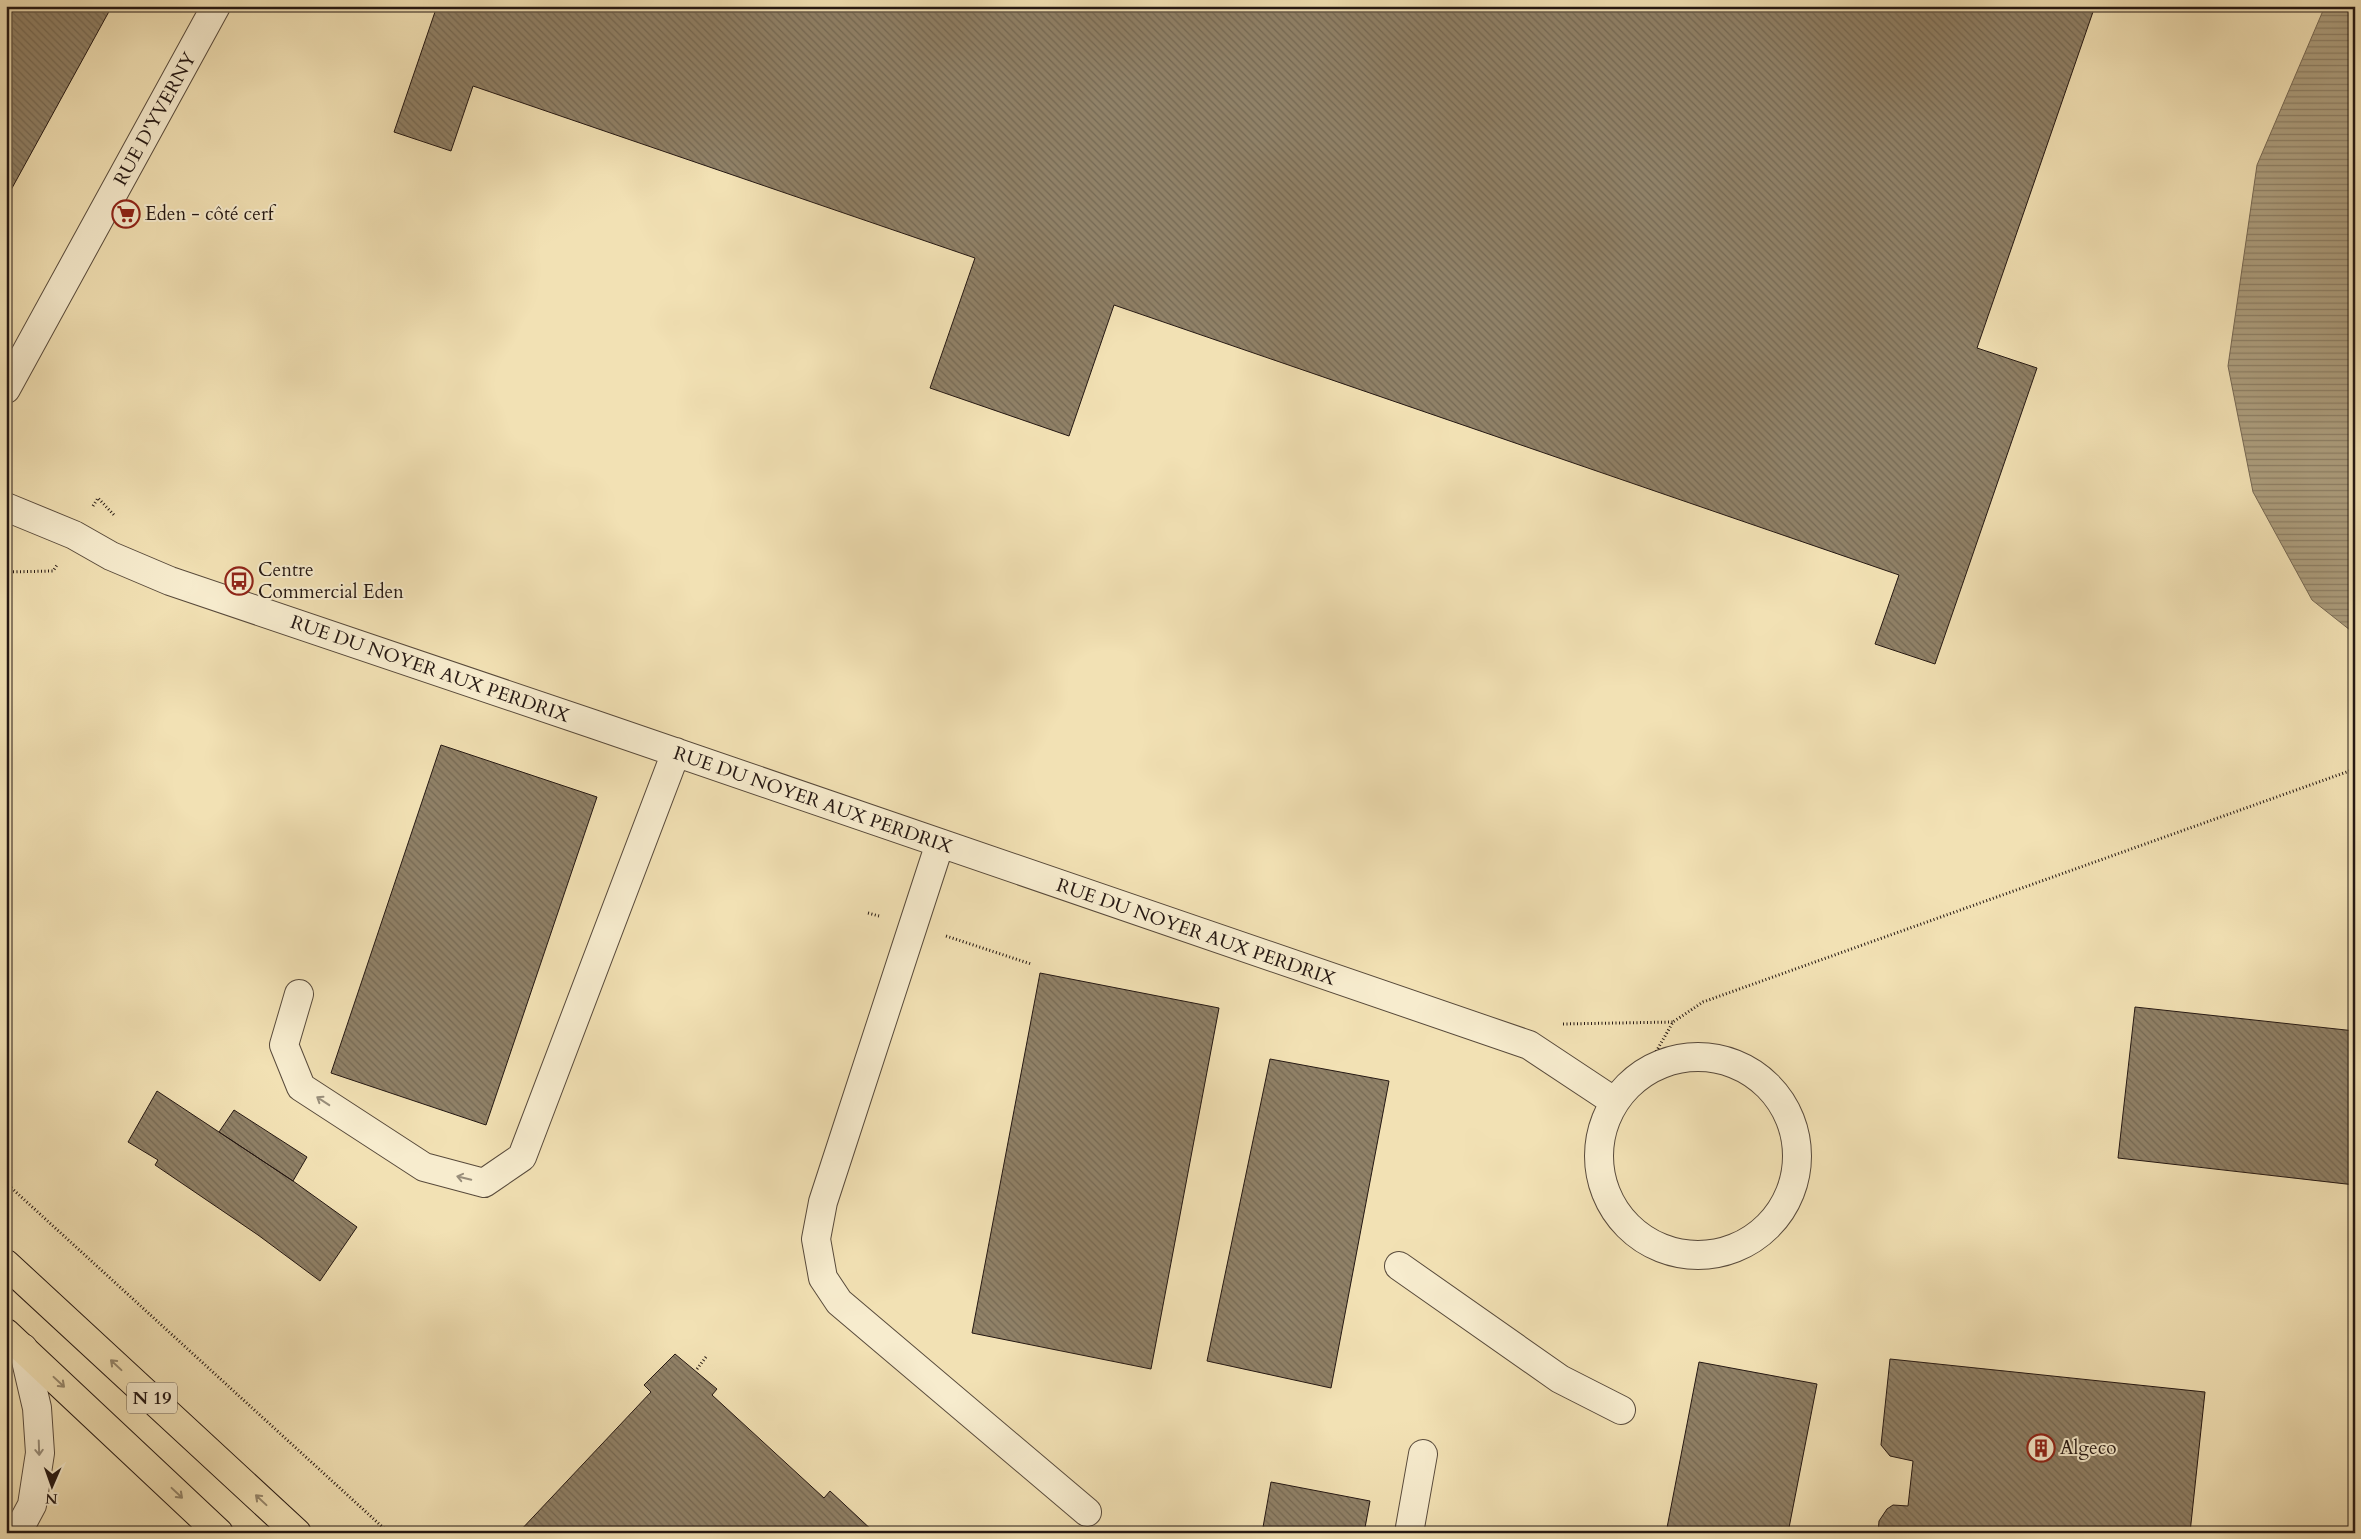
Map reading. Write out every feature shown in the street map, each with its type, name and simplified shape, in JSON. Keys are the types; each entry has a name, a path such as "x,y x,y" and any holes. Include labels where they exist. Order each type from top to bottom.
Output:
{"main road":[{"name":"N 19","path":"6,1264 297,1533"},
{"name":"N 19","path":"15,1341 219,1533"}],"street":[{"name":"RUE D'YVERNY","path":"6,389 216,6"},
{"name":"RUE DU NOYER AUX PERDRIX","path":"6,507 74,535 111,556 170,581 676,752 1529,1045 1615,1102"},
{"path":"299,994 284,1045 301,1087 424,1168 484,1183 522,1157 676,752"},
{"path":"940,843 823,1202 816,1239 823,1278 839,1302 1088,1512"},
{"path":"1703,1057 1724,1060 1743,1067 1761,1078 1775,1093 1787,1111 1794,1130 1798,1150 1797,1170 1792,1191 1782,1210 1769,1226 1753,1239 1734,1248 1700,1254 1673,1251 1654,1244 1636,1233 1615,1209 1607,1195 1600,1172 1599,1148 1604,1124 1615,1102 1628,1086 1644,1073 1662,1063 1682,1058 1703,1057"},
{"path":"1399,1266 1560,1379 1621,1410"},
{"path":"15,1341 36,1408 40,1454 32,1505 17,1533"},
{"path":"1409,1533 1423,1454"}],"path":[{"path":"1644,1073 1673,1022 1703,1002 2355,769"},
{"path":"942,934 1031,964"},
{"path":"6,1183 389,1533"},
{"path":"697,1369 706,1358"}],"shaded area":[{"path":"2325,6 2355,6 2355,634 2312,600 2253,492 2228,366 2257,165"}],"building":[{"path":"6,6 112,6 6,199"},
{"path":"437,6 485,6 498,11 500,6 2095,6 1977,348 2037,368 1935,664 1875,644 1899,575 1114,305 1069,436 930,388 975,258 473,86 451,151 394,132"},
{"path":"441,745 597,797 486,1125 331,1073"},
{"path":"1040,973 1219,1008 1151,1369 972,1333"},
{"path":"2135,1007 2355,1031 2355,1185 2118,1158"},
{"path":"1270,1059 1389,1081 1331,1388 1207,1361"},
{"path":"157,1091 293,1181 357,1227 320,1281 258,1235 155,1165 158,1160 128,1142"},
{"path":"234,1110 307,1157 293,1181 219,1132"},
{"path":"675,1354 717,1389 712,1395 824,1498 830,1491 875,1533 518,1533 651,1392 644,1385"},
{"name":"Algeco","path":"1890,1359 2205,1392 2190,1533 1878,1533 1879,1521 1887,1509 1893,1505 1908,1506 1913,1461 1890,1456 1881,1445"},
{"path":"1699,1362 1817,1384 1788,1533 1666,1533"},
{"path":"1271,1482 1370,1501 1364,1533 1262,1533"}],"place":[{"name":"Eden - côté cerf","path":"126,214"},
{"name":"Centre Commercial Eden","path":"239,581"},
{"name":"Algeco","path":"2041,1448"}]}
